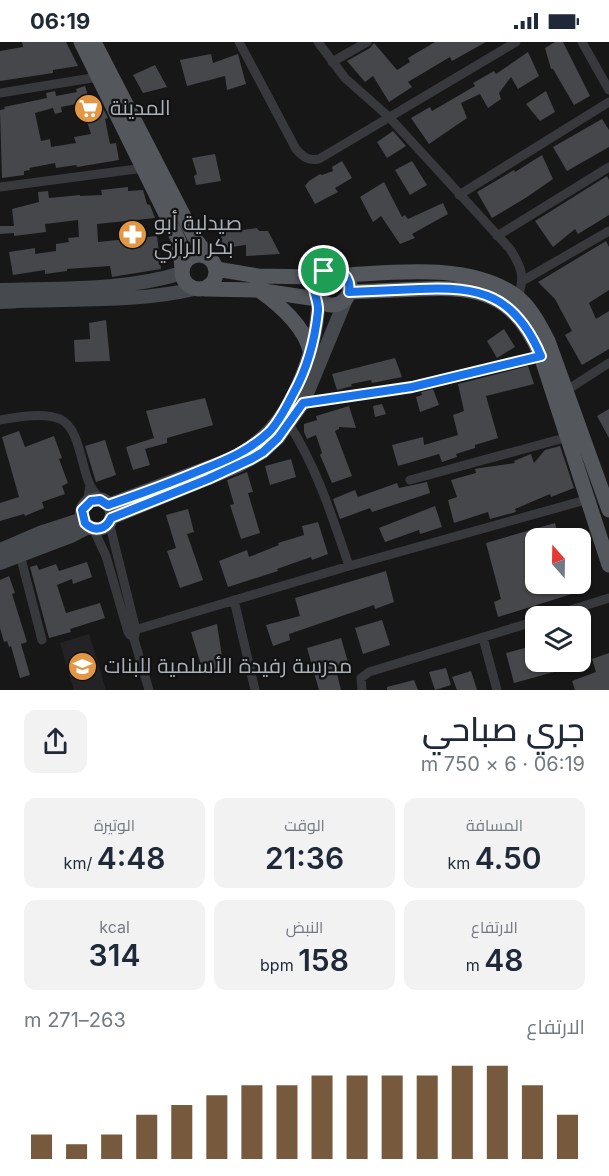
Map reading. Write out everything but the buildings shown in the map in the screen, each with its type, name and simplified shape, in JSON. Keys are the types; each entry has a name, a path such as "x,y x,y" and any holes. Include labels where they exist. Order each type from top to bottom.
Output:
{"main road":[{"path":"81,42 179,241 185,283 200,289 257,290 318,299 332,305 337,305 348,295 372,291 450,288 472,290 500,302 513,312 533,338 541,356 609,565"},
{"path":"94,42 196,240 214,265 215,279 200,289"},
{"path":"182,271 184,263 193,256 204,256 214,265 258,276 317,277 328,269 338,270 350,283 348,295"},
{"path":"345,275 457,273 476,276 518,297 538,322 548,341 609,510"},
{"path":"371,274 369,282 372,291"},
{"path":"317,277 314,290 318,299"},
{"path":"257,290 290,316 307,339 310,350"}],"street":[{"path":"239,42 296,149 308,159 319,159 516,42"},
{"path":"318,42 345,78 389,117 513,254 524,280"},
{"path":"332,62 367,42"},
{"path":"582,42 609,90"},
{"path":"0,93 98,77"},
{"path":"459,195 609,102"},
{"path":"497,236 609,167"},
{"path":"0,187 144,168"},
{"path":"518,297 524,280 609,231"},
{"path":"0,290 117,285 157,280 182,271"},
{"path":"0,302 118,298 200,289"},
{"path":"133,634 106,556 82,510 103,510 208,479 263,452 278,438 303,403 348,295"},
{"path":"103,510 237,456 271,430 294,393 310,350 316,329 318,299"},
{"path":"303,403 412,387 541,356"},
{"path":"567,390 609,363"},
{"path":"0,409 2,419 45,416 59,418 67,423 73,432 90,485 103,510 148,690"},
{"path":"289,424 317,474 349,566"},
{"path":"410,480 568,437"},
{"path":"133,634 234,600 589,498"},
{"path":"0,550 39,533 88,525 102,528 103,510"},
{"path":"0,563 71,536 88,525"},
{"path":"20,555 42,640"},
{"path":"583,606 609,598"},
{"path":"234,600 255,690"},
{"path":"362,690 361,678 369,672 525,625"},
{"path":"483,638 497,690"}],"shaded area":[{"name":"مدرسة رفيدة الأسلمية للبنات","path":"89,634 106,690 74,690 60,643"}],"place":[{"name":"المدينة","path":"89,108"},
{"name":"صيدلية أبو بكر الرازي","path":"133,235"},
{"name":"مدرسة رفيدة الأسلمية للبنات","path":"83,666"}],"route":[{"path":"333,269 342,272 350,283 349,292 450,288 472,290 500,302 513,312 533,338 541,356 412,387 303,403 278,438 263,452 251,459 111,518 102,528 88,526 82,515 82,510 87,503 100,500 108,505 152,490 237,456 271,430 294,393 302,375 316,329 318,299 314,290 315,281 324,271 333,269"}]}
